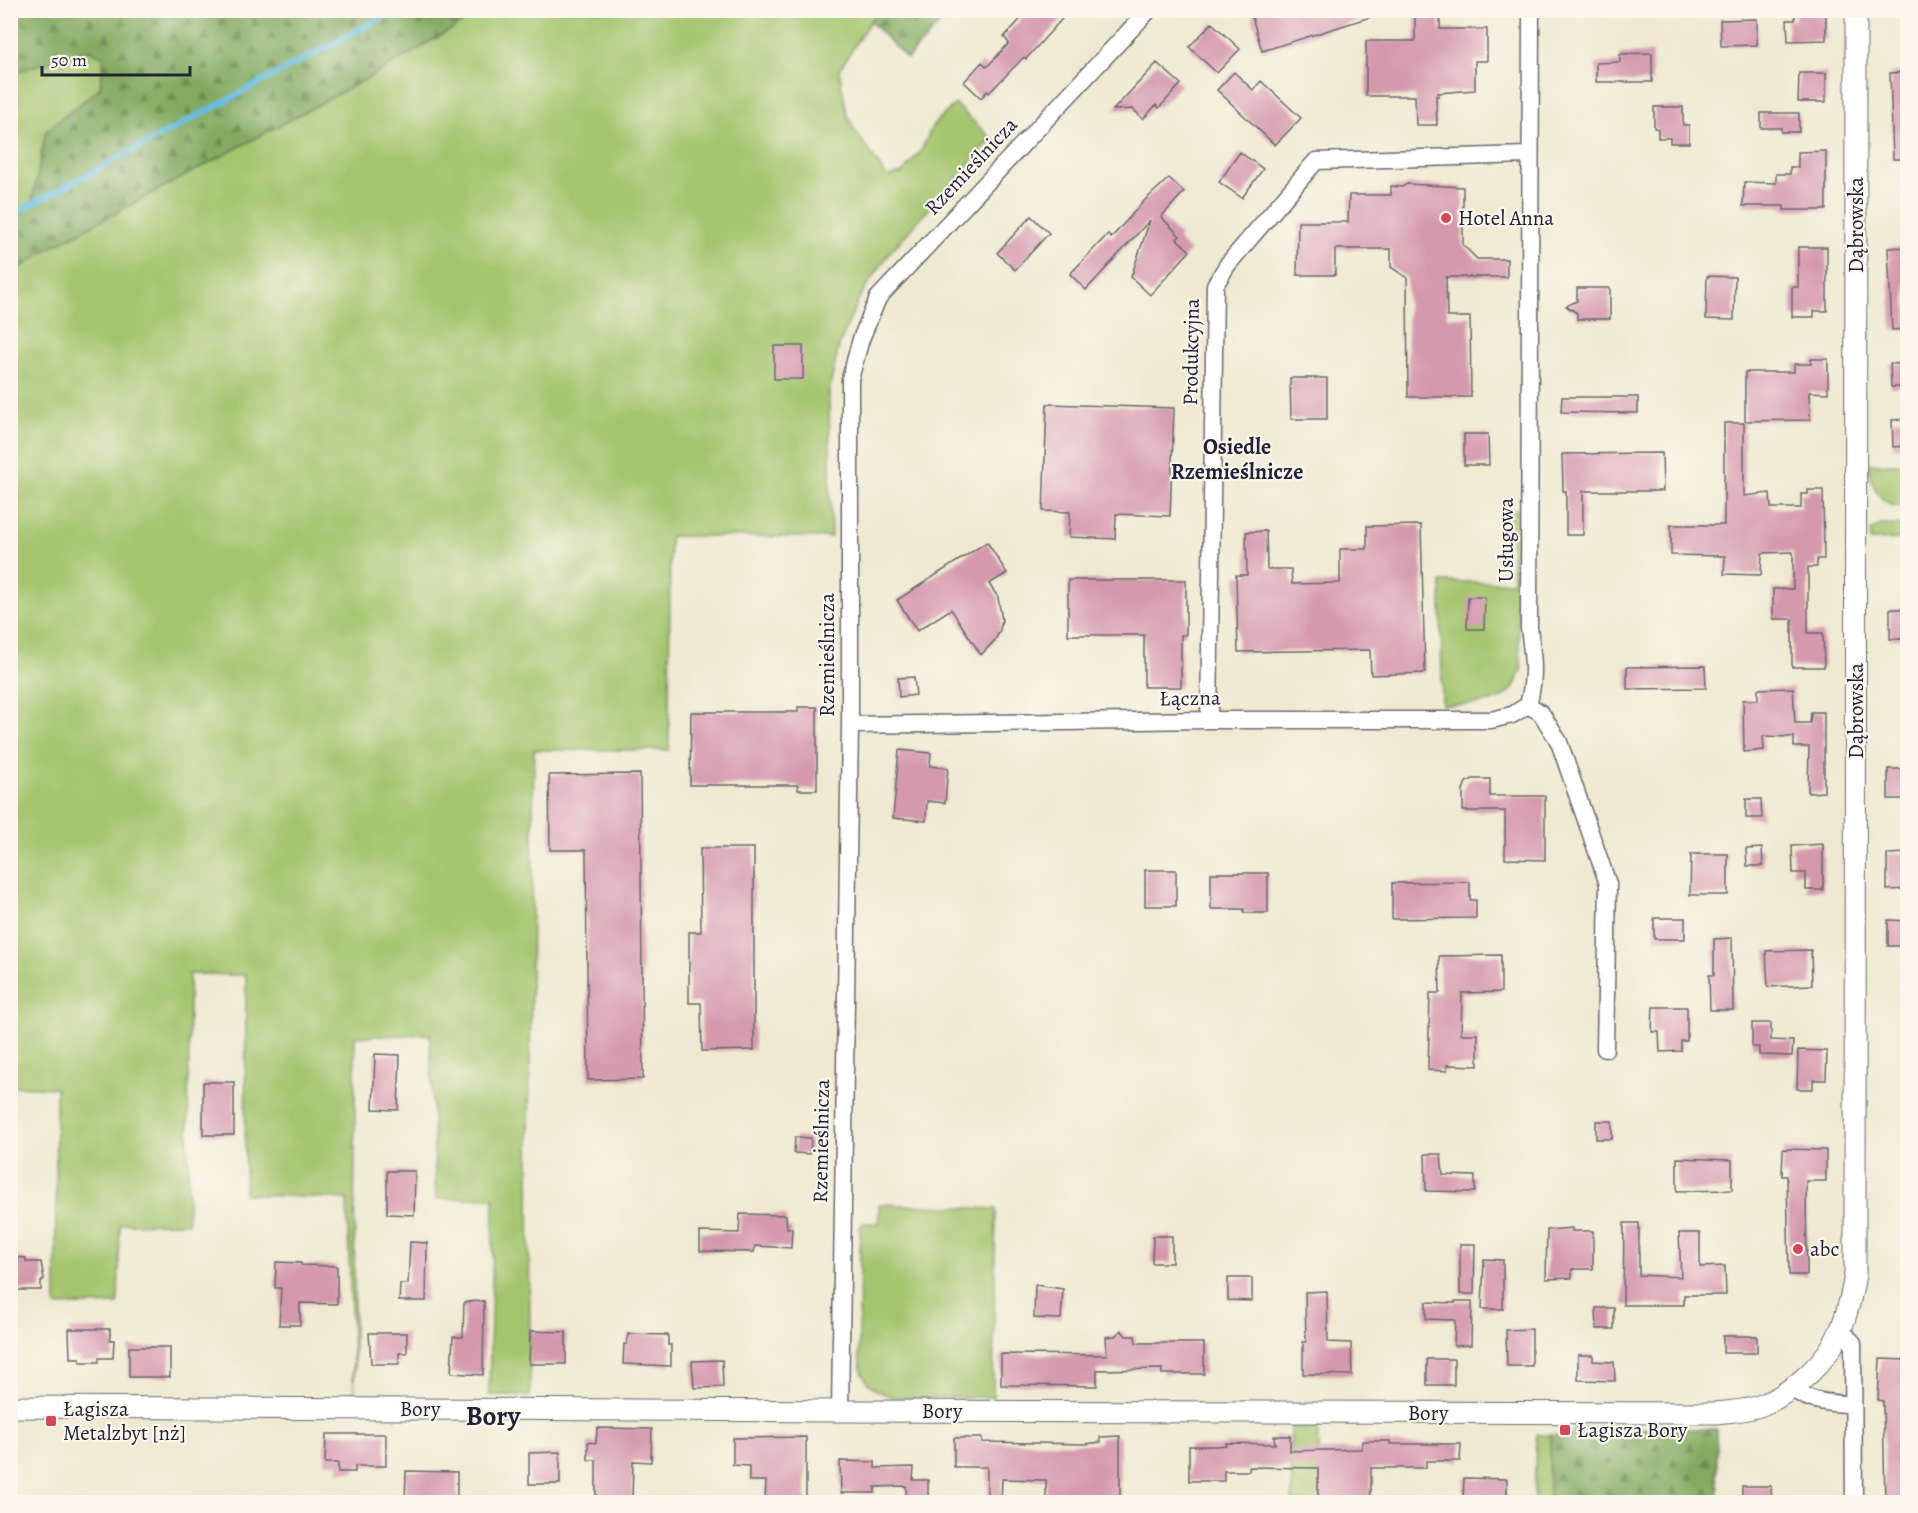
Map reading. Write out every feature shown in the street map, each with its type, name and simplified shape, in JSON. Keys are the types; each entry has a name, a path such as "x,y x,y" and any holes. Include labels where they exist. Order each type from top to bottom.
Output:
{"street":[{"name":"Rzemieślnicza","path":"840,1411 850,725 850,379 861,339 878,298 1149,10"},
{"name":"Usługowa","path":"1528,705 1534,685 1535,668 1529,628 1531,10"},
{"name":"Dąbrowska","path":"1840,1330 1851,1301 1855,1275 1856,1206 1856,10"},
{"name":"Produkcyjna","path":"1209,720 1215,285 1228,264 1316,161 1529,155"},
{"name":"Łączna","path":"850,725 1209,720 1491,720 1512,715 1528,705"},
{"path":"1528,705 1541,714 1559,741 1608,884 1605,1049"},
{"name":"Bory","path":"10,1407 1716,1413 1760,1406 1792,1388 1826,1354 1840,1330"},
{"path":"1840,1330 1854,1343 1854,1503"},
{"path":"1792,1388 1802,1397 1853,1404"}],"green space":[{"path":"11,10 482,11 377,73 50,248 11,274 11,224 32,203 46,131 100,88 104,57 89,50 11,73"},
{"path":"482,11 880,11 870,21 839,70 847,114 854,129 887,177 902,173 921,151 933,125 955,104 992,139 890,252 859,298 839,345 829,391 831,537 670,536 669,750 534,750 529,1142 530,1396 489,1395 494,1198 436,1199 430,1034 355,1037 354,1392 347,1199 245,1194 246,975 189,974 188,1223 120,1224 118,1304 56,1306 56,1088 11,1086 11,274 50,248 377,73"},
{"path":"880,11 952,11 907,59 870,21"},
{"path":"89,50 104,56 100,88 46,131 32,203 11,224 11,73"},
{"path":"1868,464 1907,464 1907,506 1894,506 1882,498 1872,482"},
{"path":"1510,510 1518,510 1518,629 1522,672 1515,685 1499,699 1477,704 1442,705 1441,582 1513,582"},
{"path":"1881,525 1907,526 1907,539 1870,540 1871,531"},
{"path":"879,1204 996,1209 993,1397 894,1398 878,1391 867,1382 859,1358 860,1227 864,1223 879,1223"},
{"path":"1291,1427 1318,1427 1319,1502 1292,1502"},
{"path":"1574,1428 1716,1429 1718,1502 1551,1502 1549,1498 1550,1435 1573,1435"},
{"path":"1536,1435 1550,1435 1549,1498 1551,1502 1534,1502"}],"building":[{"path":"1029,10 1070,10 1026,59 1024,57 989,93 987,91 981,98 964,82 982,62 987,67 1009,43 1004,37"},
{"path":"1250,10 1379,10 1380,14 1262,51"},
{"path":"1415,10 1440,10 1440,29 1487,29 1487,61 1475,61 1475,90 1438,93 1436,96 1437,125 1416,125 1415,96 1366,96 1366,41 1415,41"},
{"path":"1795,10 1826,10 1826,40 1788,41 1787,20 1795,20"},
{"path":"1757,19 1757,45 1721,46 1720,20"},
{"path":"1212,23 1240,49 1217,73 1189,47"},
{"path":"1652,53 1652,82 1596,82 1596,63 1620,62 1620,54"},
{"path":"1157,63 1181,84 1159,108 1156,105 1143,119 1133,109 1113,110"},
{"path":"1234,72 1253,90 1261,81 1301,118 1275,145 1217,90"},
{"path":"1908,72 1908,159 1893,159 1890,73"},
{"path":"1799,73 1826,73 1826,102 1798,102"},
{"path":"1654,107 1683,107 1683,125 1689,125 1689,143 1670,143 1670,138 1658,138 1658,129 1654,128"},
{"path":"1761,113 1799,113 1799,132 1781,132 1781,128 1761,128"},
{"path":"1826,151 1826,210 1784,210 1784,206 1743,206 1744,182 1776,183 1776,174 1790,174 1790,167 1798,167 1798,152"},
{"path":"1240,152 1263,169 1242,198 1219,182"},
{"path":"1169,178 1184,192 1161,217 1180,236 1177,239 1190,251 1150,295 1131,277 1150,220 1086,290 1070,274 1108,234 1111,238 1144,201"},
{"path":"1407,184 1463,187 1463,245 1477,259 1507,259 1507,277 1446,277 1447,317 1470,317 1471,397 1408,397 1407,278 1391,267 1391,249 1335,249 1335,275 1297,275 1298,222 1348,222 1349,195 1391,195 1391,186 1402,187"},
{"path":"1031,216 1049,233 1015,270 997,253"},
{"path":"1798,247 1827,247 1827,311 1814,311 1814,317 1792,317 1792,287 1798,287"},
{"path":"1908,247 1908,276 1905,276 1908,329 1892,330 1888,248"},
{"path":"1707,276 1735,277 1734,320 1706,319"},
{"path":"1577,288 1610,288 1610,319 1577,319 1577,313 1566,306 1577,301"},
{"path":"774,346 803,346 803,379 774,379"},
{"path":"1811,359 1828,359 1828,393 1809,392 1810,420 1745,421 1745,372 1794,372 1794,364 1811,364"},
{"path":"1905,363 1906,370 1908,370 1908,387 1891,387 1890,364"},
{"path":"1290,378 1327,378 1327,419 1291,419"},
{"path":"1562,397 1638,397 1638,413 1561,412"},
{"path":"1047,404 1174,408 1170,516 1116,514 1115,539 1069,537 1070,512 1043,511"},
{"path":"1908,419 1908,446 1893,447 1892,420"},
{"path":"1724,423 1744,423 1744,496 1770,493 1771,508 1801,508 1801,494 1808,494 1808,490 1823,490 1824,559 1817,559 1817,567 1808,567 1808,633 1823,633 1824,667 1792,667 1792,619 1773,619 1773,589 1793,589 1793,552 1762,553 1761,575 1724,574 1725,556 1671,555 1671,525 1724,525"},
{"path":"1464,434 1488,434 1489,465 1464,465"},
{"path":"1662,453 1663,491 1583,491 1583,535 1566,535 1566,491 1563,491 1562,454"},
{"path":"1421,525 1425,673 1371,675 1370,650 1238,652 1236,575 1247,575 1246,532 1266,531 1267,569 1291,569 1292,584 1340,583 1340,549 1367,549 1367,526"},
{"path":"987,542 1007,573 989,584 998,597 1002,620 995,640 981,655 951,609 917,631 897,600"},
{"path":"1068,580 1186,580 1186,635 1181,635 1181,687 1144,687 1144,635 1068,635"},
{"path":"1468,597 1485,597 1484,629 1467,629"},
{"path":"1890,609 1908,609 1908,639 1890,639"},
{"path":"1705,666 1706,688 1627,689 1627,667"},
{"path":"914,677 916,695 899,697 898,678"},
{"path":"1793,688 1795,723 1810,723 1811,712 1824,712 1824,792 1808,793 1809,747 1794,747 1794,737 1763,736 1764,750 1744,752 1743,700 1758,700 1758,689"},
{"path":"798,707 817,707 817,790 798,790 798,785 690,785 691,712 798,712"},
{"path":"899,750 931,753 930,766 948,768 945,803 927,801 926,821 893,818"},
{"path":"1888,769 1908,769 1908,799 1888,799"},
{"path":"640,774 643,1079 588,1080 586,850 550,850 549,775"},
{"path":"1473,779 1490,779 1490,796 1545,796 1545,860 1505,859 1505,811 1463,811 1463,790 1466,782"},
{"path":"1746,799 1761,799 1762,818 1746,818"},
{"path":"1823,844 1823,890 1806,890 1806,873 1793,873 1792,846"},
{"path":"700,848 754,848 754,1050 702,1051 701,1003 689,1003 689,932 701,932"},
{"path":"1762,848 1763,866 1747,866 1746,849"},
{"path":"1908,853 1908,889 1887,890 1887,854"},
{"path":"1691,854 1728,854 1728,895 1690,895"},
{"path":"1145,870 1176,870 1176,906 1145,906"},
{"path":"1211,873 1268,873 1268,913 1244,913 1244,909 1211,909"},
{"path":"1470,882 1470,900 1476,900 1476,918 1392,919 1392,883"},
{"path":"1654,918 1685,918 1685,939 1654,939"},
{"path":"1888,920 1908,921 1908,946 1888,946"},
{"path":"1732,938 1733,1010 1710,1010 1709,975 1714,975 1714,939"},
{"path":"1811,950 1812,985 1768,987 1766,951"},
{"path":"1501,955 1501,992 1462,993 1461,1034 1478,1034 1478,1066 1447,1065 1447,1071 1428,1070 1430,993 1440,993 1439,956"},
{"path":"1653,1007 1687,1007 1687,1041 1681,1041 1681,1051 1660,1052 1659,1032 1652,1032"},
{"path":"1752,1023 1771,1023 1771,1040 1793,1041 1792,1056 1759,1055 1759,1047 1752,1047"},
{"path":"1798,1050 1827,1051 1826,1080 1813,1080 1813,1089 1797,1089"},
{"path":"375,1054 400,1055 398,1110 373,1109"},
{"path":"203,1082 234,1082 234,1135 203,1135"},
{"path":"1596,1121 1612,1121 1612,1139 1596,1139"},
{"path":"795,1137 811,1138 810,1154 794,1153"},
{"path":"1783,1149 1826,1150 1826,1181 1806,1181 1807,1275 1789,1275 1787,1176 1782,1176"},
{"path":"1425,1154 1441,1154 1443,1175 1475,1176 1475,1192 1426,1191"},
{"path":"1677,1158 1732,1160 1732,1190 1677,1191"},
{"path":"387,1171 415,1171 414,1215 387,1214"},
{"path":"740,1214 786,1215 787,1228 792,1228 791,1248 755,1246 754,1252 700,1251 700,1232 739,1233"},
{"path":"1624,1223 1639,1223 1639,1275 1681,1277 1679,1233 1700,1233 1700,1267 1725,1266 1726,1295 1684,1295 1684,1305 1623,1305"},
{"path":"1572,1228 1572,1231 1593,1231 1593,1269 1572,1269 1572,1278 1546,1279 1547,1230"},
{"path":"1153,1236 1172,1236 1172,1263 1152,1263"},
{"path":"410,1242 427,1243 426,1301 399,1301 400,1284 408,1284"},
{"path":"1460,1244 1475,1244 1474,1294 1460,1294"},
{"path":"10,1257 26,1258 26,1262 41,1262 44,1279 41,1282 41,1290 10,1290"},
{"path":"1484,1259 1503,1260 1503,1309 1482,1309"},
{"path":"276,1262 337,1266 337,1304 300,1303 300,1325 279,1325 281,1288 275,1288"},
{"path":"1228,1278 1252,1278 1252,1301 1228,1300"},
{"path":"1035,1285 1063,1289 1061,1319 1034,1318"},
{"path":"1327,1291 1328,1342 1351,1343 1352,1375 1303,1374 1303,1342 1306,1342 1305,1292"},
{"path":"484,1301 483,1375 451,1373 453,1337 463,1337 464,1302"},
{"path":"1455,1301 1472,1301 1471,1345 1454,1346 1455,1320 1426,1319 1426,1302 1455,1303"},
{"path":"1596,1308 1614,1308 1614,1329 1597,1329"},
{"path":"69,1329 110,1329 110,1340 114,1340 113,1358 99,1358 99,1362 80,1362 80,1358 70,1358"},
{"path":"1532,1329 1532,1366 1507,1366 1506,1330"},
{"path":"1121,1330 1126,1336 1135,1336 1136,1343 1204,1343 1204,1374 1162,1374 1162,1369 1097,1370 1097,1386 1001,1385 1001,1354 1107,1355 1106,1337 1115,1336"},
{"path":"530,1331 566,1332 566,1364 529,1364"},
{"path":"369,1333 407,1333 407,1353 399,1353 399,1364 371,1364"},
{"path":"628,1334 668,1335 668,1345 671,1345 671,1366 623,1364 624,1344 627,1344"},
{"path":"1723,1336 1757,1336 1757,1353 1723,1353"},
{"path":"129,1347 170,1347 170,1377 129,1377"},
{"path":"1578,1355 1593,1355 1593,1361 1614,1362 1615,1381 1578,1380"},
{"path":"1427,1359 1454,1359 1454,1385 1427,1385"},
{"path":"1880,1359 1908,1360 1908,1503 1885,1503 1883,1401 1878,1400"},
{"path":"722,1360 723,1387 694,1388 692,1361"},
{"path":"597,1428 652,1429 651,1462 633,1461 632,1503 596,1503 596,1460 588,1460 588,1442 596,1443"},
{"path":"326,1434 386,1434 386,1466 355,1466 355,1472 338,1472 338,1463 325,1463"},
{"path":"1120,1436 1120,1503 1101,1503 1101,1501 1085,1499 1046,1500 1046,1480 1002,1479 1001,1503 987,1503 987,1467 954,1467 954,1438 982,1438 982,1442 1085,1444 1101,1442 1100,1437"},
{"path":"1274,1436 1290,1436 1290,1451 1362,1449 1362,1441 1390,1441 1390,1444 1461,1444 1460,1461 1426,1461 1426,1468 1371,1468 1371,1503 1318,1503 1318,1468 1249,1467 1249,1471 1224,1471 1224,1481 1189,1481 1189,1446 1217,1446 1226,1445 1226,1443 1275,1444"},
{"path":"806,1437 806,1503 765,1503 766,1481 749,1481 749,1466 733,1465 733,1438"},
{"path":"560,1452 560,1484 529,1484 529,1453"},
{"path":"840,1461 875,1462 875,1468 914,1467 913,1480 928,1480 928,1503 907,1503 906,1486 875,1487 875,1493 841,1493"},
{"path":"406,1471 457,1472 457,1503 405,1502"},
{"path":"1464,1478 1507,1479 1507,1503 1463,1503"},
{"path":"1742,1486 1771,1486 1772,1503 1742,1503"}],"waterway":[{"path":"10,216 396,10"}],"place":[{"name":"Hotel Anna","path":"1446,218"},
{"name":"abc","path":"1798,1249"},
{"name":"Łagisza Metalzbyt [nż]","path":"51,1421"},
{"name":"Łagisza Bory","path":"1565,1430"}],"district":[{"name":"Osiedle Rzemieślnicze","path":"1237,460"},
{"name":"Bory","path":"493,1416"}]}
